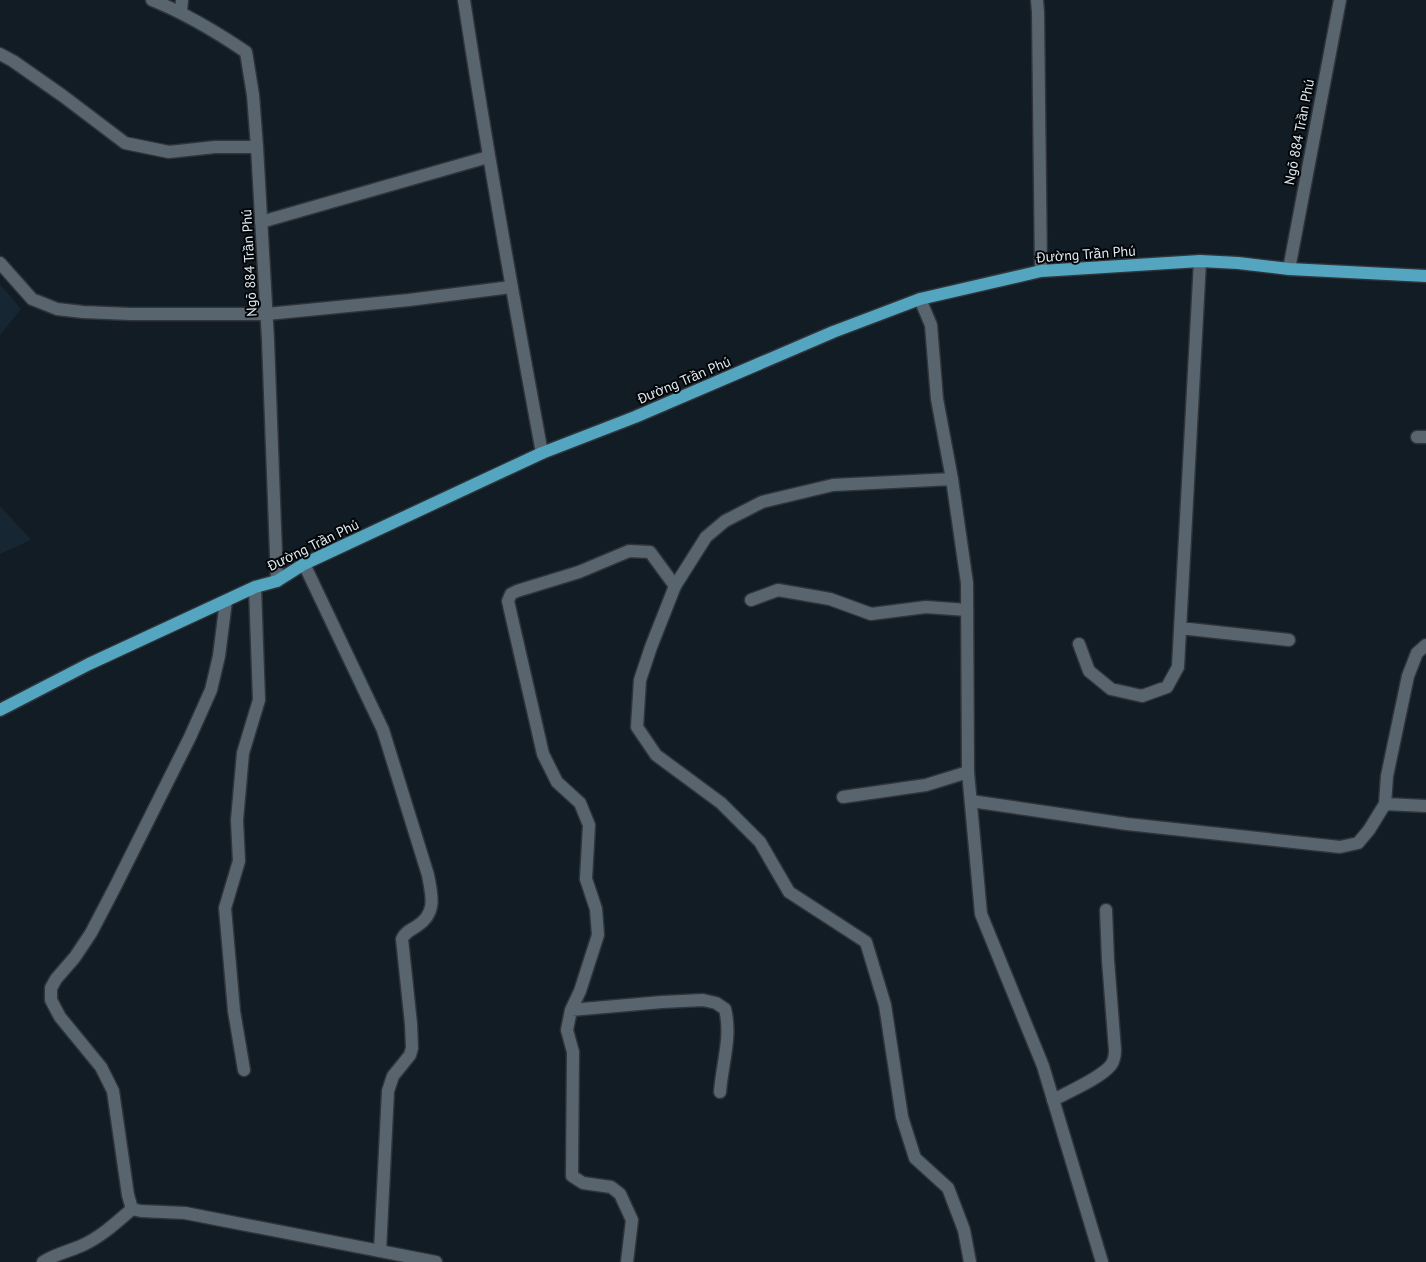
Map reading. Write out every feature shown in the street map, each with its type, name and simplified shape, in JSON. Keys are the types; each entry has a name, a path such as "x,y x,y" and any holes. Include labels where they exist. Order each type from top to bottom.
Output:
{"main road":[{"name":"Đường Trần Phú","path":"0,710 89,664 256,587 277,581 304,564 542,453 635,417 833,332 920,300 1041,271 1200,261 1289,269 1426,276"}],"street":[{"name":"Ngõ 884 Trần Phú","path":"152,0 182,6 246,52 253,95 267,314 277,581"},
{"path":"464,0 488,157 542,453"},
{"path":"1037,0 1041,271"},
{"name":"Ngõ 884 Trần Phú","path":"1289,269 1340,0"},
{"path":"0,54 63,96 125,143 168,152 215,147 257,147"},
{"path":"261,222 488,157"},
{"path":"1079,644 1089,671 1111,689 1142,696 1167,687 1178,667 1200,261"},
{"path":"0,263 32,299 57,309 83,312 267,314 409,300 511,287"},
{"path":"920,300 930,325 937,399 952,479 967,583 968,772 981,914 1043,1066 1102,1262"},
{"path":"952,479 833,485 762,502 725,521 706,537 674,586 650,647 640,680 637,727 656,755 721,803 760,842 789,892 866,942 885,1006 902,1116 915,1158 948,1188 964,1230 970,1262"},
{"path":"627,1262 632,1220 620,1194 611,1187 582,1183 572,1176 573,1052 567,1030 571,1010 580,991 598,935 596,909 586,879 589,825 580,803 557,782 543,754 508,607 508,597 517,591 579,572 629,551 650,552 674,586"},
{"path":"304,564 383,730 428,875 432,898 429,915 424,922 405,933 402,938 412,1048 410,1055 393,1076 388,1090 380,1251"},
{"path":"244,1070 234,1011 225,908 240,860 238,820 243,753 259,700 256,587"},
{"path":"751,600 778,590 830,599 871,614 926,607 967,610"},
{"path":"132,1210 128,1195 113,1091 101,1067 60,1017 50,1000 51,988 91,933 116,887 211,690 219,656 226,601"},
{"path":"1180,628 1288,640"},
{"path":"971,801 1127,824 1340,847 1358,843 1369,830 1385,804 1387,776 1408,676 1417,653 1426,645"},
{"path":"843,797 926,785 968,772"},
{"path":"1385,804 1426,806"},
{"path":"1053,1100 1101,1074 1110,1066 1114,1059 1106,910"},
{"path":"571,1010 703,1000 716,1003 725,1010 728,1024 720,1092"},
{"path":"43,1262 85,1244 109,1229 132,1210 185,1213 436,1262"}],"shaded area":[{"path":"0,284 21,309 0,335"},
{"path":"0,506 31,540 0,554"}]}
